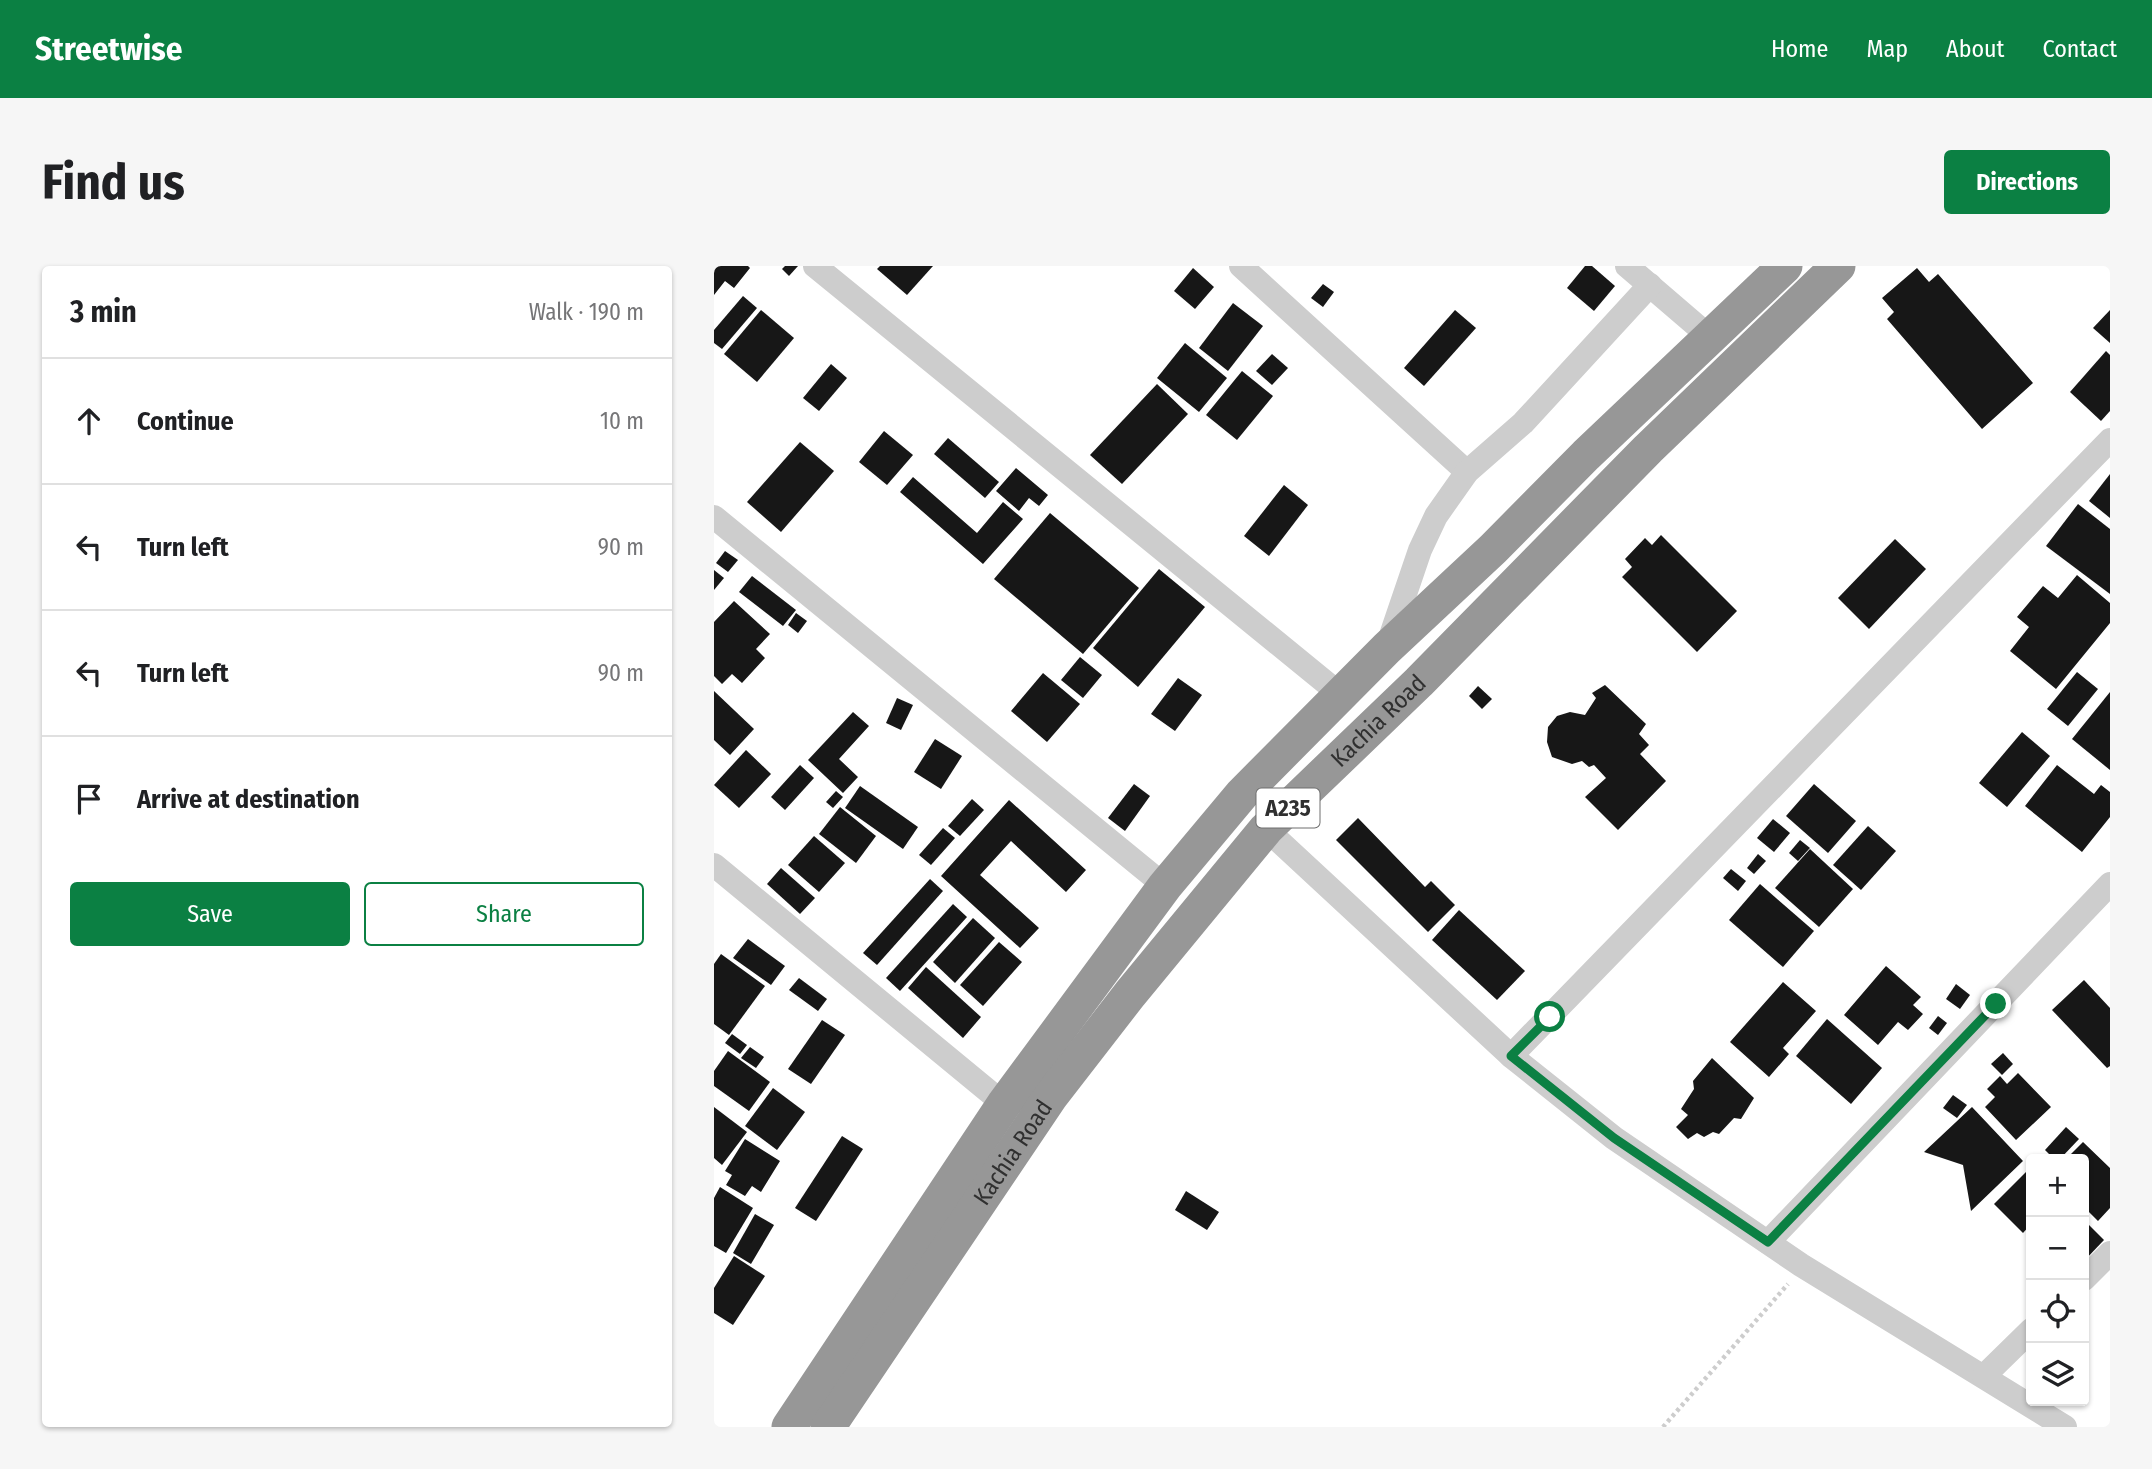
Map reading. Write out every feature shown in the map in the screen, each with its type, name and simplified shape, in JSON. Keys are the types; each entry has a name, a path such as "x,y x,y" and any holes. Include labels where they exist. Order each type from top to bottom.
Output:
{"highway":[{"name":"Kachia Road","path":"789,1427 1004,1104 1165,886 1242,794 1387,648 1785,266"},
{"name":"Kachia Road","path":"828,1427 1051,1096 1130,994 1266,829 1409,691 1648,449 1838,266"},
{"path":"1437,601 1467,632"}],"street":[{"path":"815,266 1341,695"},
{"path":"1241,266 1467,472"},
{"path":"1627,266 1711,338"},
{"path":"1387,648 1420,551 1436,516 1467,472 1523,423 1650,285"},
{"path":"1511,1056 2110,440"},
{"path":"714,517 1165,886"},
{"path":"1266,829 1511,1056 1614,1138 1801,1265 2065,1427"},
{"path":"714,865 1004,1104"},
{"path":"1768,1242 2110,884"},
{"path":"2089,1274 2110,1254"},
{"path":"1984,1376 2026,1335"}],"path":[{"path":"1663,1427 1795,1276"}],"building":[{"path":"714,266 750,268 734,288 725,281 714,295"},
{"path":"785,266 798,266 789,276 782,269"},
{"path":"880,266 933,266 907,295 877,269"},
{"path":"1585,266 1592,266 1615,286 1594,311 1567,288"},
{"path":"1193,268 1214,287 1195,309 1174,291"},
{"path":"1917,268 1929,282 1938,274 2033,383 1982,429 1887,319 1894,312 1882,298"},
{"path":"1323,284 1334,292 1323,307 1311,298"},
{"path":"743,296 757,308 722,349 714,343 714,330"},
{"path":"1233,303 1263,326 1228,371 1199,348"},
{"path":"761,310 794,338 757,382 724,354"},
{"path":"1455,310 1476,328 1424,386 1404,368"},
{"path":"2110,310 2110,343 2093,328"},
{"path":"1185,343 1227,378 1199,412 1157,378"},
{"path":"2106,351 2110,355 2110,411 2101,421 2070,392"},
{"path":"1272,354 1288,368 1272,385 1256,371"},
{"path":"831,364 847,378 819,411 803,398"},
{"path":"1242,371 1273,396 1237,440 1206,415"},
{"path":"1157,384 1188,414 1122,484 1090,455"},
{"path":"884,431 913,455 887,485 859,462"},
{"path":"948,438 999,482 985,498 934,454"},
{"path":"800,442 834,471 781,532 747,502"},
{"path":"1016,468 1048,495 1039,506 1029,498 1019,511 996,491"},
{"path":"2110,474 2110,518 2089,501"},
{"path":"913,477 977,533 1003,502 1023,519 983,564 900,492"},
{"path":"1284,485 1308,505 1269,556 1244,536"},
{"path":"2078,504 2110,529 2110,594 2046,546"},
{"path":"1050,513 1139,588 1083,654 994,579"},
{"path":"1661,535 1737,611 1697,652 1622,577 1632,567 1625,559 1645,538 1652,545"},
{"path":"1895,539 1926,569 1869,629 1838,598"},
{"path":"725,551 738,560 728,572 716,563"},
{"path":"1159,569 1205,607 1138,687 1093,648"},
{"path":"714,570 724,578 714,590"},
{"path":"2077,575 2110,603 2110,623 2056,689 2010,651 2029,627 2017,617 2043,586 2058,598"},
{"path":"752,576 796,610 783,626 739,592"},
{"path":"734,601 770,634 756,649 765,658 742,683 732,674 722,684 714,676 714,622"},
{"path":"796,613 807,621 798,633 788,625"},
{"path":"1080,657 1102,675 1083,698 1061,680"},
{"path":"2077,672 2098,689 2068,726 2047,709"},
{"path":"1043,673 1080,704 1047,742 1011,711"},
{"path":"1178,678 1202,695 1175,731 1151,714"},
{"path":"1605,685 1646,724 1639,734 1649,745 1640,754 1666,781 1618,830 1585,797 1606,778 1594,765 1589,767 1582,761 1572,764 1552,757 1547,742 1548,727 1557,716 1570,712 1585,715 1596,698 1592,693"},
{"path":"1478,686 1492,699 1482,709 1469,696"},
{"path":"714,691 754,729 730,755 714,740"},
{"path":"2110,692 2110,770 2072,739"},
{"path":"897,698 913,705 901,730 886,723"},
{"path":"853,712 869,726 839,759 858,777 843,793 808,760"},
{"path":"2022,732 2050,756 2007,807 1979,783"},
{"path":"935,739 962,756 941,789 914,772"},
{"path":"746,750 771,774 739,808 714,785"},
{"path":"800,765 814,778 785,810 771,797"},
{"path":"2057,765 2094,794 2101,785 2110,792 2110,817 2082,852 2025,806"},
{"path":"1134,784 1150,796 1125,831 1108,818"},
{"path":"1814,784 1856,821 1828,853 1786,816"},
{"path":"860,786 918,827 903,849 845,808"},
{"path":"836,791 843,797 833,808 826,802"},
{"path":"972,799 984,810 960,836 948,826"},
{"path":"1009,800 1086,870 1066,892 1011,841 980,875 1039,928 1020,948 941,876"},
{"path":"840,807 876,836 856,863 819,834"},
{"path":"1358,818 1425,887 1431,881 1455,905 1428,932 1336,840"},
{"path":"1773,819 1790,833 1774,852 1757,838"},
{"path":"1868,826 1896,851 1861,890 1833,865"},
{"path":"943,828 955,838 931,865 919,855"},
{"path":"814,836 845,863 819,892 788,865"},
{"path":"1800,840 1810,848 1798,861 1789,853"},
{"path":"1810,849 1853,889 1819,927 1775,888"},
{"path":"1758,854 1766,861 1754,874 1747,868"},
{"path":"781,868 815,898 800,914 767,884"},
{"path":"1731,869 1746,881 1738,891 1723,878"},
{"path":"930,879 943,891 877,965 863,953"},
{"path":"1760,884 1814,931 1783,967 1729,920"},
{"path":"953,904 967,917 900,991 886,978"},
{"path":"1459,910 1525,971 1497,1000 1432,940"},
{"path":"973,918 995,938 955,983 933,962"},
{"path":"748,939 785,966 771,985 733,958"},
{"path":"999,942 1022,962 983,1006 960,985"},
{"path":"721,954 765,986 729,1035 714,1024 714,964"},
{"path":"1886,966 1921,997 1913,1005 1923,1014 1908,1030 1898,1022 1878,1045 1844,1015"},
{"path":"926,967 981,1017 963,1038 908,988"},
{"path":"799,978 827,999 818,1011 789,990"},
{"path":"2084,980 2110,1008 2110,1066 2107,1068 2052,1010"},
{"path":"1783,982 1816,1011 1783,1048 1789,1054 1769,1077 1730,1042"},
{"path":"1956,984 1970,995 1960,1009 1946,999"},
{"path":"1938,1016 1947,1023 1938,1035 1929,1028"},
{"path":"1827,1019 1882,1068 1851,1104 1796,1056"},
{"path":"822,1020 845,1035 811,1084 788,1069"},
{"path":"732,1034 747,1045 740,1054 725,1043"},
{"path":"750,1047 764,1057 756,1068 741,1058"},
{"path":"728,1051 770,1082 749,1111 714,1086 714,1071"},
{"path":"2003,1053 2013,1064 2002,1075 1991,1064"},
{"path":"1712,1058 1754,1098 1741,1119 1734,1118 1719,1134 1713,1132 1704,1137 1697,1133 1688,1139 1676,1127 1688,1115 1681,1109 1694,1089 1693,1081"},
{"path":"2018,1073 2051,1107 2016,1140 1985,1107 1995,1097 1987,1089 2000,1076 2007,1084"},
{"path":"773,1088 805,1112 777,1150 745,1126"},
{"path":"1953,1095 1967,1105 1957,1118 1943,1108"},
{"path":"714,1107 747,1132 722,1165 714,1158"},
{"path":"1972,1107 2023,1161 1971,1211 1963,1165 1924,1152"},
{"path":"2066,1127 2079,1139 2065,1154 2049,1154 2045,1150"},
{"path":"842,1136 863,1149 816,1221 795,1208"},
{"path":"745,1139 780,1161 761,1192 752,1186 745,1196 726,1185 732,1175 725,1171"},
{"path":"2083,1142 2110,1168 2110,1208 2098,1221 2089,1212 2089,1154 2071,1154"},
{"path":"2026,1172 2026,1230 2023,1233 1994,1204"},
{"path":"720,1187 753,1208 726,1253 714,1246 714,1198"},
{"path":"1186,1191 1219,1212 1207,1230 1175,1210"},
{"path":"755,1214 774,1225 751,1264 733,1253"},
{"path":"2089,1225 2104,1240 2089,1256"},
{"path":"734,1256 765,1276 733,1325 714,1313 714,1288"}],"route":[{"path":"1550,1017 1511,1056 1614,1138 1768,1242 1996,1004"}]}
